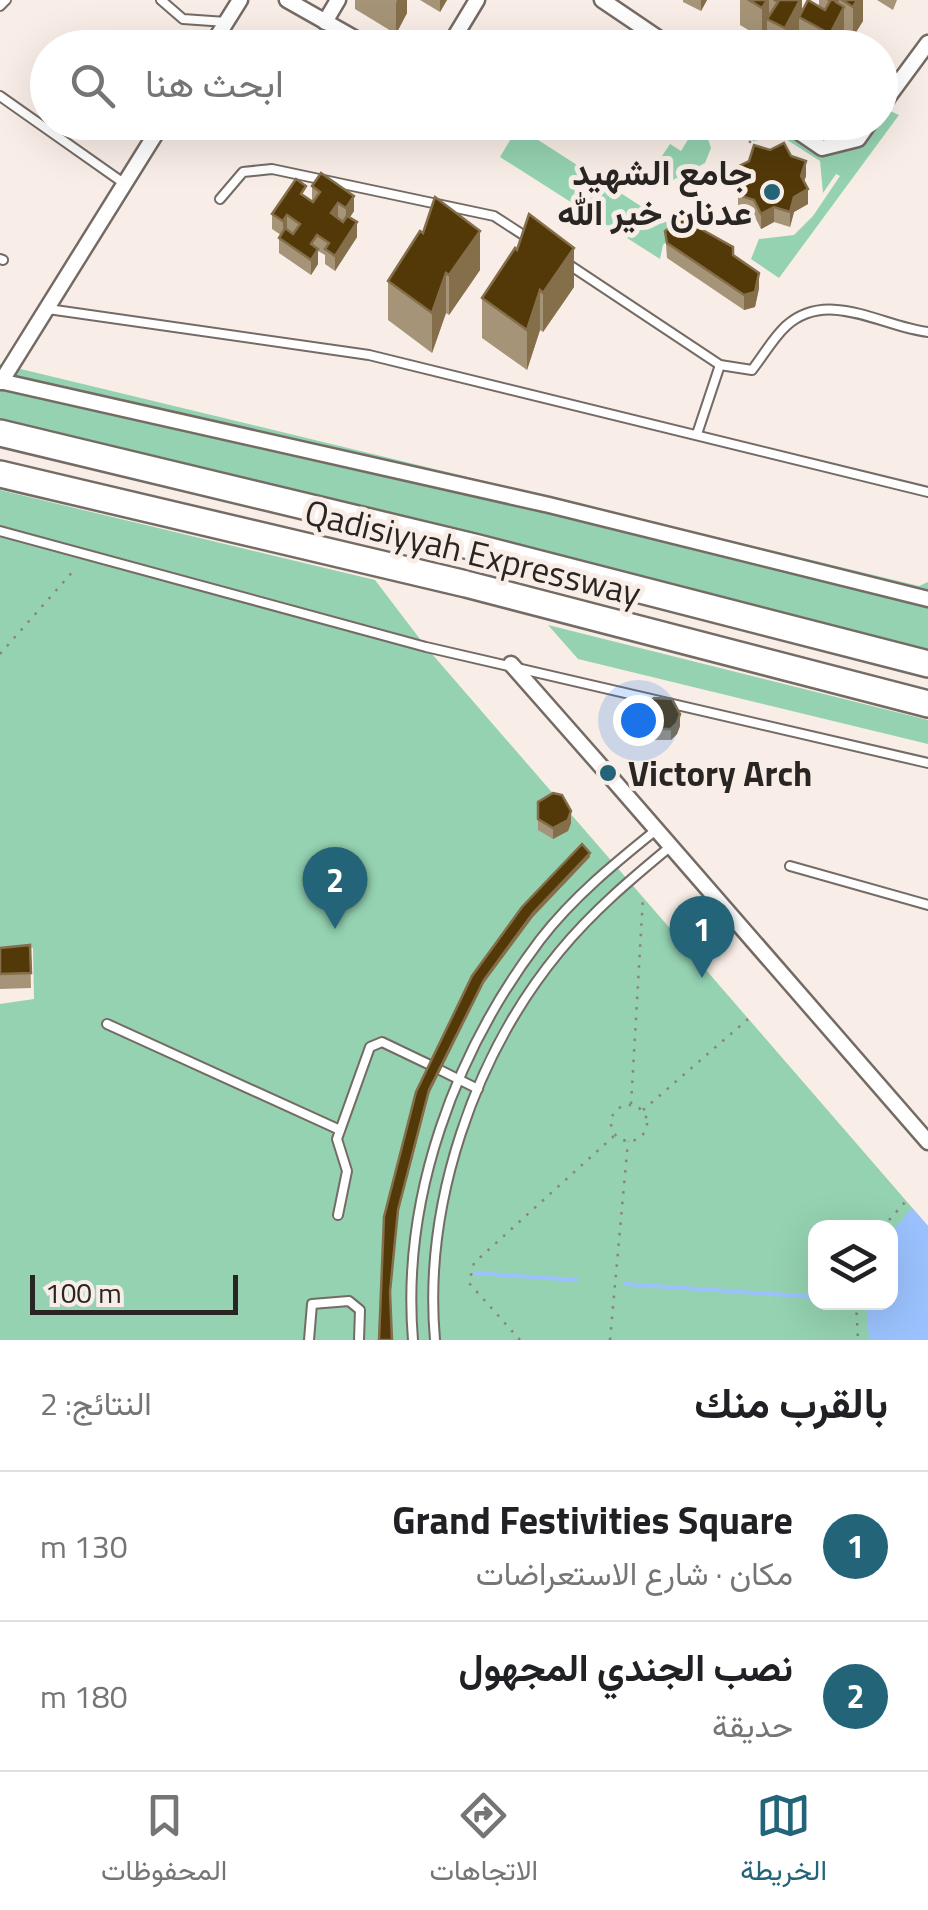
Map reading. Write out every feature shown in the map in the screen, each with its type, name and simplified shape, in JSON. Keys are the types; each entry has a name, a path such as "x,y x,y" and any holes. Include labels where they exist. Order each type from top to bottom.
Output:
{"highway":[{"name":"Qadisiyyah Expressway","path":"0,433 474,547 928,664"},
{"name":"Qadisiyyah Expressway","path":"0,474 466,584 928,704"}],"street":[{"path":"221,30 240,0"},
{"path":"287,0 339,30"},
{"path":"324,22 338,0"},
{"path":"459,30 477,0"},
{"path":"602,0 646,30"},
{"path":"898,84 928,43"},
{"path":"152,140 1,381 549,505 928,600"},
{"path":"810,140 822,148 854,140"},
{"path":"511,664 928,1142"}],"lane":[{"path":"0,6 6,0"},
{"path":"161,0 184,19 226,22"},
{"path":"0,96 30,117"},
{"path":"62,140 125,184"},
{"path":"220,199 243,172 272,169 494,216 542,248"},
{"path":"558,258 720,365 752,370 786,326 810,310 856,311 906,330 928,332"},
{"path":"47,308 370,355 928,492"},
{"path":"697,434 720,365"},
{"path":"0,530 426,647 928,763"},
{"path":"413,1340 416,1240 431,1158 458,1079 495,1006 542,938 598,878 656,830"},
{"path":"435,1340 437,1242 452,1164 478,1089 514,1018 559,952 613,894 671,846"},
{"path":"790,866 928,905"},
{"path":"107,1024 340,1130"},
{"path":"338,1215 346,1171 336,1146 374,1044 382,1042 428,1064"},
{"path":"440,1070 478,1089"},
{"path":"309,1340 312,1304 349,1301 360,1310 359,1340"}],"path":[{"path":"749,140 758,157"},
{"path":"0,654 75,568"},
{"path":"631,1104 643,898"},
{"path":"644,1110 748,1018"},
{"path":"631,1104 644,1110"},
{"path":"615,1135 613,1114 631,1104"},
{"path":"628,1141 646,1131 644,1110"},
{"path":"615,1135 628,1141"},
{"path":"520,1340 469,1283 474,1263 615,1135"},
{"path":"610,1340 628,1141"},
{"path":"889,1220 906,1201"},
{"path":"856,1310 858,1340"}],"green space":[{"path":"510,140 538,140 678,230 663,245 660,259 500,157"},
{"path":"688,140 708,140 711,148 705,163 673,180 654,168 670,144 681,151"},
{"path":"787,140 804,140 825,154 881,140 779,278 751,259 759,239 794,235 813,216 840,176 836,174 823,193 820,161"},
{"path":"0,364 919,586 928,582 928,653 0,422"},
{"path":"0,490 375,580 426,647 928,1226 928,1340 0,1340 0,1004 34,999 33,948 0,950"},
{"path":"548,625 928,720 928,744 578,659"}],"water":[{"path":"912,1208 928,1226 928,1340 869,1340 867,1310 898,1310 898,1225"}],"building":[{"path":"749,0 767,0 762,8"},
{"path":"774,0 800,0 785,28 767,19 778,2"},
{"path":"808,0 825,10 828,0 838,0 844,7 832,30 823,30 799,17"},
{"name":"جامع الشهيد عدنان خير الله","path":"784,143 791,156 806,161 801,176 808,189 794,197 790,212 774,207 761,214 754,200 738,195 743,179 737,167 749,161 754,145 770,150"},
{"path":"321,173 354,196 346,208 338,203 331,213 343,222 347,216 357,222 335,256 325,249 329,243 317,235 311,244 318,249 311,260 279,238 285,228 293,234 300,224 287,215 283,221 272,214 296,179 306,186 301,194 313,202 320,192 312,186"},
{"path":"435,197 480,231 449,275 446,273 432,313 388,281 420,231 423,233"},
{"path":"529,214 574,248 543,293 540,290 527,330 482,298 517,250"},
{"path":"683,219 733,247 733,255 759,273 755,292 744,295 667,243 665,231"},
{"path":"654,698 672,699 680,714 671,729 653,729 646,721 648,704"},
{"path":"553,793 562,795 571,811 568,820 553,828 538,819 538,802"},
{"path":"582,844 590,853 533,913 484,980 429,1090 398,1210 390,1292 392,1340 379,1340 384,1217 416,1092 472,976 522,907"},
{"path":"30,945 31,973 0,974 0,948"}],"waterway":[{"path":"475,1273 576,1280"},
{"path":"625,1284 808,1296"}],"place":[{"name":"جامع الشهيد عدنان خير الله","path":"772,192"},
{"name":"Victory Arch","path":"608,773"},
{"name":"نصب الجندي المجهول","path":"335,929"},
{"name":"Grand Festivities Square","path":"702,978"}]}
